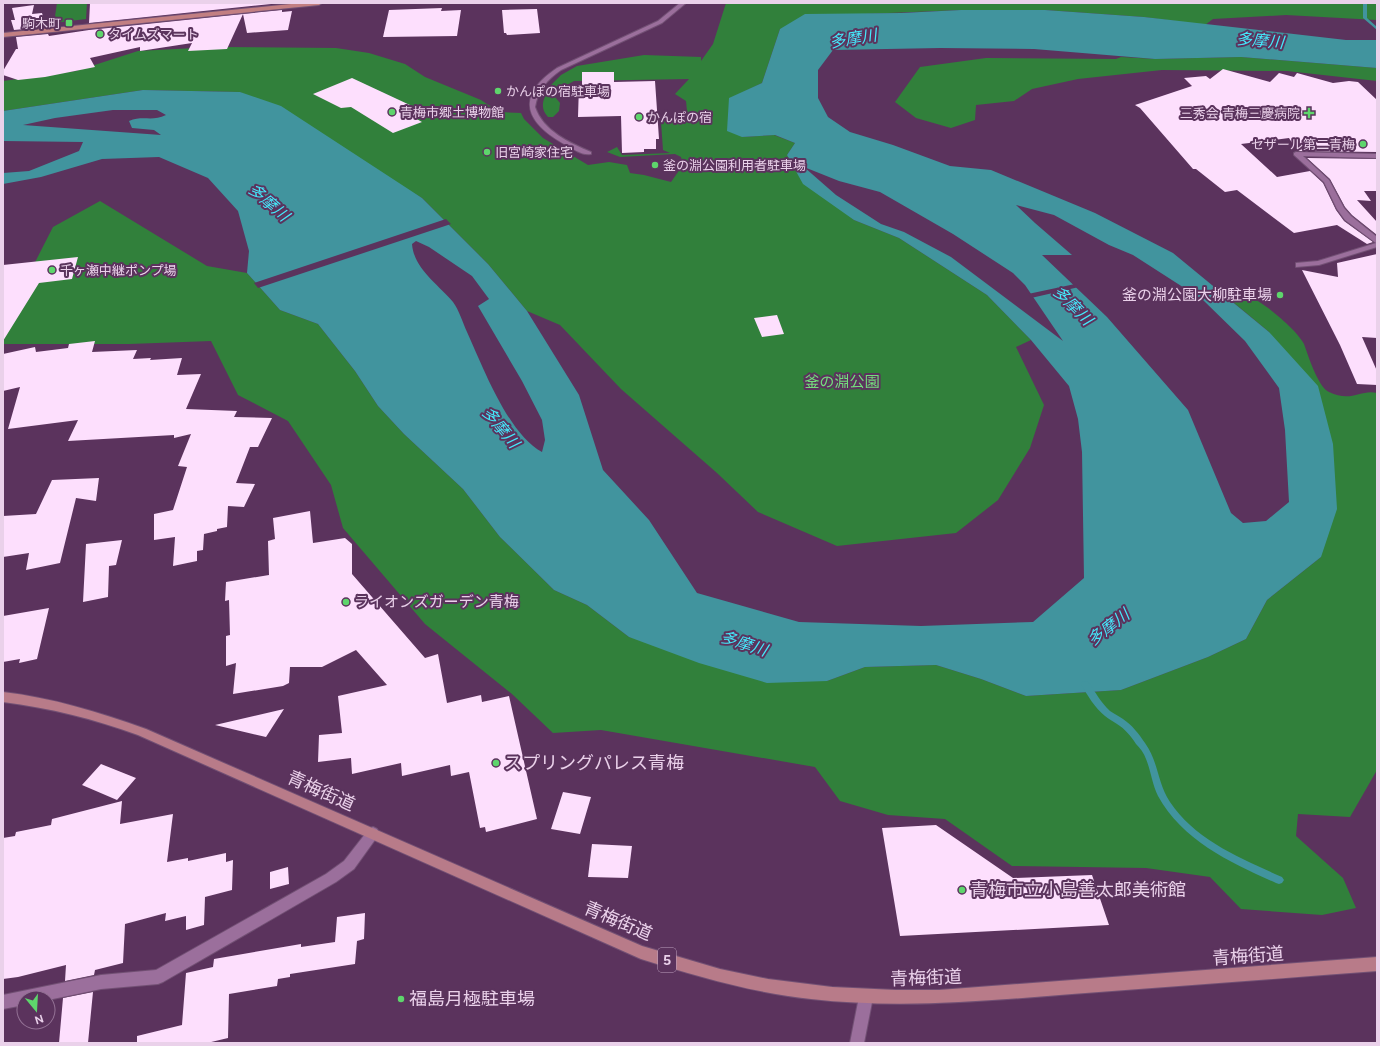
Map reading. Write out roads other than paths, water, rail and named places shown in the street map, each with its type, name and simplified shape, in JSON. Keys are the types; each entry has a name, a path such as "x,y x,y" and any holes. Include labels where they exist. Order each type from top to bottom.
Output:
{"highway":[{"path":"3,35 319,3"}],"main road":[{"name":"青梅街道","path":"3,697 51,704 102,716 373,833 641,952 700,970 767,986 866,998 939,998 1377,964"}],"street":[{"path":"589,153 562,141 536,117 532,106 538,88 551,74 559,69 660,22 683,3"},
{"path":"1377,156 1296,154 1323,176 1332,188 1341,209 1348,218 1377,241"},
{"path":"1299,265 1319,263 1377,246"},
{"path":"3,1002 101,982 158,977 330,878 349,865 373,833"},
{"path":"856,1043 866,998"}],"water":[{"name":"多摩川","path":"961,10 1045,10 1144,17 1346,40 1377,40 1377,68 1241,57 1155,59 1034,49 940,48 833,50 818,70 818,98 828,117 850,132 893,145 950,166 991,170 1095,213 1173,253 1269,332 1318,386 1333,444 1337,509 1321,557 1267,600 1246,639 1208,657 1121,690 1026,696 981,679 936,665 865,667 827,681 767,683 699,663 629,637 587,605 554,590 500,537 463,489 404,434 378,406 355,371 318,324 280,310 247,273 249,251 238,211 208,178 159,157 102,159 41,177 3,184 3,173 29,171 79,151 83,142 3,141 3,111 143,90 240,92 281,106 422,198 488,264 527,311 579,395 603,470 649,520 697,593 799,622 921,626 1033,622 1084,578 1082,452 1078,419 1069,386 1031,340 987,295 899,238 854,220 803,184 787,155 795,143 775,135 742,137 727,131 729,98 762,83 780,29 805,14 901,13","holes":["113,110 157,110 166,115 156,118 134,119 129,121 132,128 154,130 161,135 23,125 55,118","804,167 839,181 880,192 953,234 1013,273 1025,285 1063,341 951,257 904,232 881,224 836,195","1016,205 1054,215 1109,245 1133,255 1203,300 1245,341 1279,388 1285,430 1289,502 1266,521 1243,523 1231,513 1188,410 1107,317 1042,255 1072,255","416,241 429,247 472,276 489,299 478,306 522,381 542,420 545,440 542,452 518,431 489,381 455,305 422,269 417,261 412,244"]}],"waterway":[{"path":"1365,3 1365,18 1377,29"},
{"path":"1085,684 1104,710 1124,724 1143,747 1151,760 1158,788 1167,805 1179,820 1193,833 1227,855 1279,880"}],"place":[{"name":"駒木町","path":"69,23"},
{"name":"タイムズマート","path":"100,34"},
{"name":"かんぽの宿駐車場","path":"498,91"},
{"name":"青梅市郷土博物館","path":"392,112"},
{"name":"三秀会 青梅三慶病院","path":"1309,113"},
{"name":"かんぽの宿","path":"639,117"},
{"name":"セザール第二青梅","path":"1363,144"},
{"name":"旧宮崎家住宅","path":"487,152"},
{"name":"釜の淵公園利用者駐車場","path":"655,165"},
{"name":"千ヶ瀬中継ポンプ場","path":"52,270"},
{"name":"釜の淵公園大柳駐車場","path":"1280,295"},
{"name":"ライオンズガーデン青梅","path":"346,602"},
{"name":"スプリングパレス青梅","path":"496,763"},
{"name":"青梅市立小島善太郎美術館","path":"962,890"},
{"name":"福島月極駐車場","path":"401,999"}],"park label":[{"name":"釜の淵公園","path":"842,382"}]}
